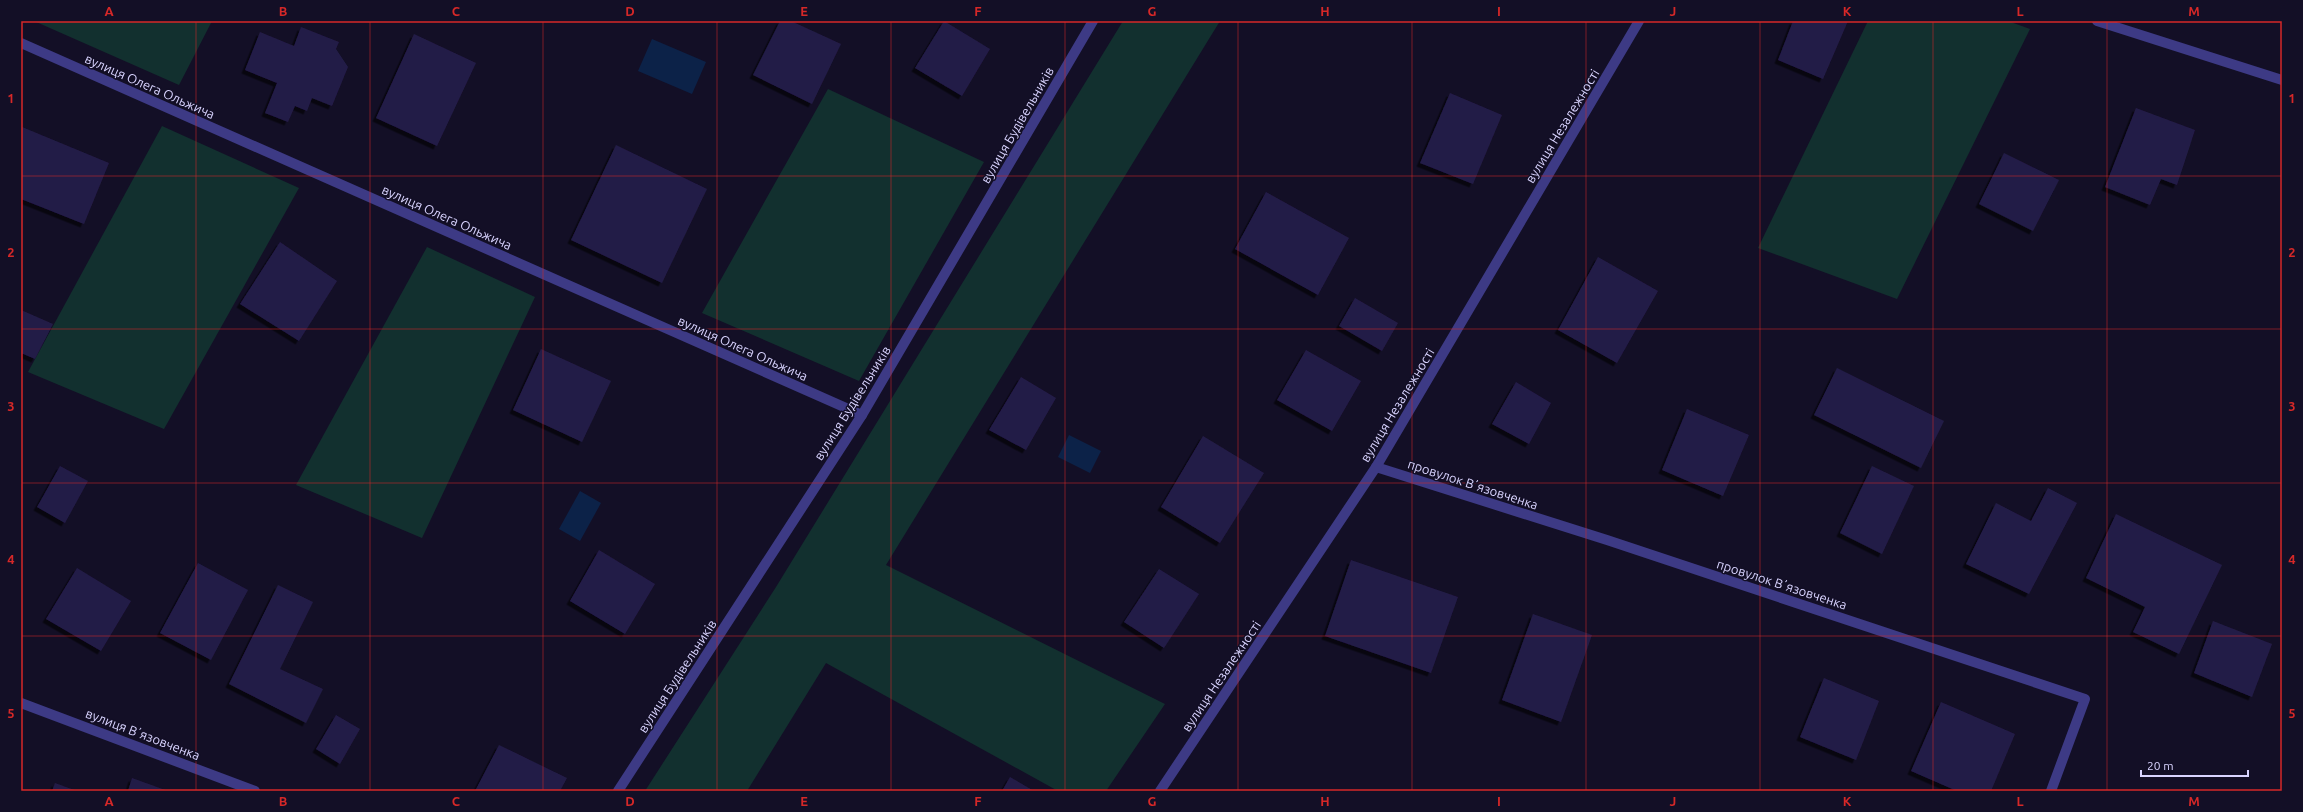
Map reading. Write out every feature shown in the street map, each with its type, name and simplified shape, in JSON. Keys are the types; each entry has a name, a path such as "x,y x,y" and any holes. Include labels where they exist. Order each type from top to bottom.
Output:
{"street":[{"name":"вулиця Будівельників","path":"618,791 862,415 1093,21"},
{"name":"вулиця Незалежності","path":"1160,791 1376,467 1639,21"},
{"path":"2097,21 2282,80"},
{"name":"вулиця Олега Ольжича","path":"21,43 862,415"},
{"name":"провулок Вʼязовченка","path":"1376,467 1608,540 2085,699 2051,791"},
{"name":"вулиця Вʼязовченка","path":"21,703 255,791"}],"green space":[{"path":"34,21 212,21 179,85"},
{"path":"1123,21 1220,21 886,565 1165,704 1106,791 1058,791 826,663 747,791 645,791 776,587"},
{"path":"1868,21 2008,21 2030,29 1897,299 1758,248"},
{"path":"828,89 984,162 859,381 702,313"},
{"path":"162,126 299,188 164,429 28,372"},
{"path":"427,247 535,297 422,538 296,485"}],"water":[{"path":"652,39 706,62 692,94 638,71"},
{"path":"1069,435 1101,451 1090,473 1058,457"},
{"path":"580,491 601,503 580,541 559,529"}],"building":[{"path":"780,21 791,21 841,44 812,104 753,75"},
{"path":"944,21 990,49 962,96 915,68"},
{"path":"1793,21 1848,21 1823,79 1778,60"},
{"path":"301,27 339,42 336,49 348,67 332,106 312,98 307,111 295,106 288,122 265,113 277,83 245,70 260,32 294,46"},
{"path":"414,34 476,63 437,146 376,118"},
{"path":"1450,93 1502,115 1473,184 1420,163"},
{"path":"2136,108 2195,130 2177,185 2161,179 2150,205 2105,187"},
{"path":"22,127 109,163 84,224 21,199"},
{"path":"616,145 707,189 662,283 571,240"},
{"path":"2004,153 2059,180 2033,231 1979,204"},
{"path":"1266,192 1349,238 1318,295 1235,249"},
{"path":"280,242 337,281 299,341 240,304"},
{"path":"1598,257 1658,291 1617,363 1558,330"},
{"path":"1355,298 1398,323 1382,351 1339,326"},
{"path":"21,310 53,324 35,359 21,353"},
{"path":"541,349 611,381 582,442 513,410"},
{"path":"1306,350 1361,381 1332,431 1277,400"},
{"path":"1837,368 1944,421 1921,468 1814,415"},
{"path":"1021,377 1056,398 1026,450 989,430"},
{"path":"1516,382 1551,403 1529,444 1492,424"},
{"path":"1687,409 1749,435 1723,496 1662,470"},
{"path":"1203,436 1264,473 1220,543 1161,507"},
{"path":"60,466 88,481 65,523 37,507"},
{"path":"1872,466 1914,486 1882,554 1840,533"},
{"path":"2048,488 2077,503 2029,594 1966,564 1996,503 2031,521"},
{"path":"2116,514 2222,565 2179,654 2133,632 2145,607 2086,578"},
{"path":"599,550 655,584 625,634 570,601"},
{"path":"1351,560 1458,597 1431,673 1325,636"},
{"path":"198,563 248,590 211,660 160,633"},
{"path":"77,568 131,601 101,651 46,619"},
{"path":"1159,569 1199,594 1164,648 1124,622"},
{"path":"278,585 313,602 280,669 323,689 306,723 229,684"},
{"path":"1533,614 1592,635 1561,722 1502,700"},
{"path":"2213,621 2272,644 2252,697 2194,673"},
{"path":"1824,678 1879,701 1856,760 1800,737"},
{"path":"1941,702 2015,734 1991,791 1957,791 1911,771"},
{"path":"336,715 360,729 340,764 316,749"},
{"path":"499,745 567,778 560,791 475,791"},
{"path":"1010,777 1034,791 1002,791"},
{"path":"132,778 168,791 128,791"},
{"path":"55,783 77,791 52,791"}]}
